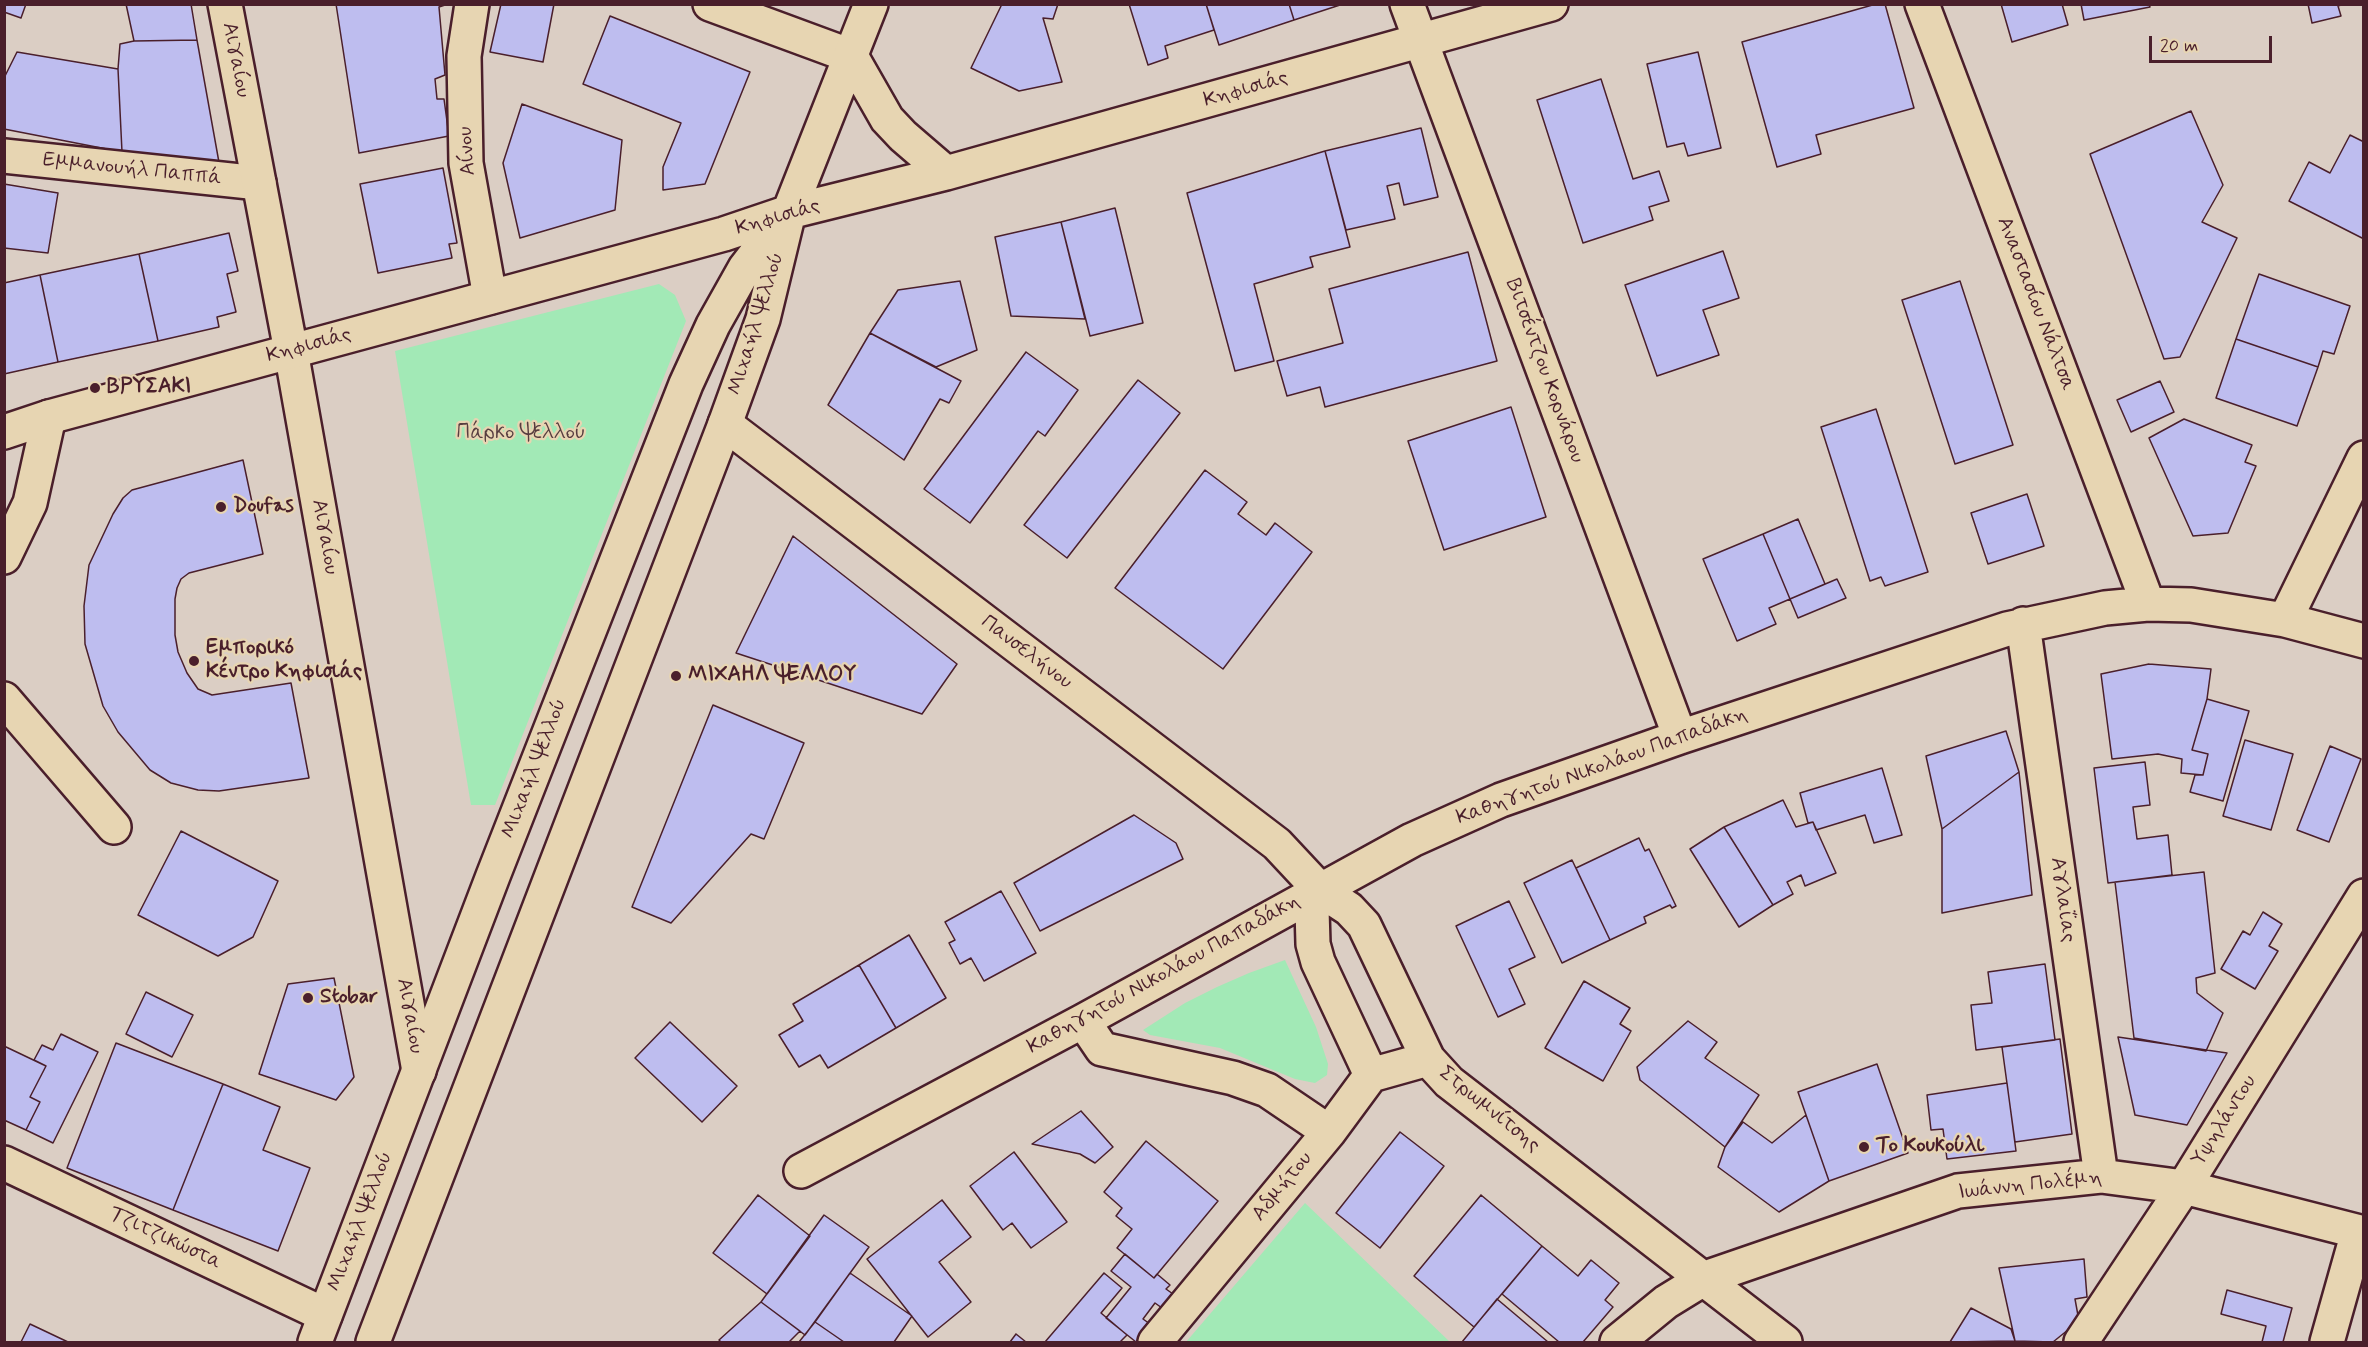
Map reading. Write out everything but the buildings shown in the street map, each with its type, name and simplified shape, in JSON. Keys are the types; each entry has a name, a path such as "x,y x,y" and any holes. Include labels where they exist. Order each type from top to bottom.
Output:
{"street":[{"name":"Αιγαίου","path":"225,4 291,351 419,1071"},
{"name":"Αίνου","path":"472,4 464,56 466,163 490,297"},
{"path":"710,4 851,56 887,119 946,173"},
{"name":"Μιχαήλ Ψελλού","path":"373,1342 725,424 763,319 789,212 871,4"},
{"name":"Βιτσέντζου Κορνάρου","path":"1407,4 1680,737"},
{"name":"Κηφισιάς","path":"4,432 49,417 724,234 789,212 946,173 1551,4"},
{"name":"Αναστασίου Νάλτσα","path":"1922,4 2148,604"},
{"name":"Εμμανουήλ Παππά","path":"4,156 259,183"},
{"name":"Μιχαήλ Ψελλού","path":"320,1329 686,384 713,325 745,268 789,212"},
{"path":"4,557 30,503 49,417"},
{"name":"Πανσελήνου","path":"725,424 1277,844 1320,890"},
{"path":"2286,620 2364,458"},
{"name":"Καθηγητού Νικολάου Παπαδάκη","path":"801,1171 1083,1021 1320,890 1460,817 1680,737 2023,624 2105,608 2148,604 2191,606 2286,620 2364,641"},
{"name":"Αγλαΐας","path":"2023,624 2101,1176"},
{"path":"4,699 114,827"},
{"path":"1320,890 1312,909 1313,944 1318,962 1371,1076 1428,1059"},
{"name":"Στρωμνίτσης","path":"1320,890 1348,909 1364,925 1428,1059 1449,1082 1785,1342"},
{"name":"Υψηλάντου","path":"2081,1342 2184,1187 2364,896"},
{"path":"1083,1021 1102,1049 1233,1078 1268,1090 1329,1132"},
{"name":"Αδμήτου","path":"1155,1342 1329,1132 1371,1076"},
{"name":"Τζιτζικώστα","path":"4,1163 320,1329"},
{"name":"Ιωάννη Πολέμη","path":"1617,1342 1666,1302 1705,1278 1958,1191 2101,1176 2184,1187 2361,1232"},
{"path":"2327,1342 2361,1232"}],"green space":[{"name":"Πάρκο Ψελλού","path":"659,284 675,295 686,321 495,805 471,805 395,351"},
{"path":"1285,960 1316,1027 1328,1064 1327,1075 1315,1083 1295,1079 1220,1048 1150,1035 1143,1030 1185,1003 1217,987"},
{"path":"1305,1203 1450,1342 1186,1342"}],"place":[{"name":"ΒΡΥΣΑΚΙ","path":"95,388"},
{"name":"Doufas","path":"221,507"},
{"name":"Εμπορικό Κέντρο Κηφισιάς","path":"194,661"},
{"name":"ΜΙΧΑΗΛ ΨΕΛΛΟΥ","path":"676,676"},
{"name":"Stobar","path":"308,998"},
{"name":"Το Κουκούλι","path":"1864,1147"}]}
